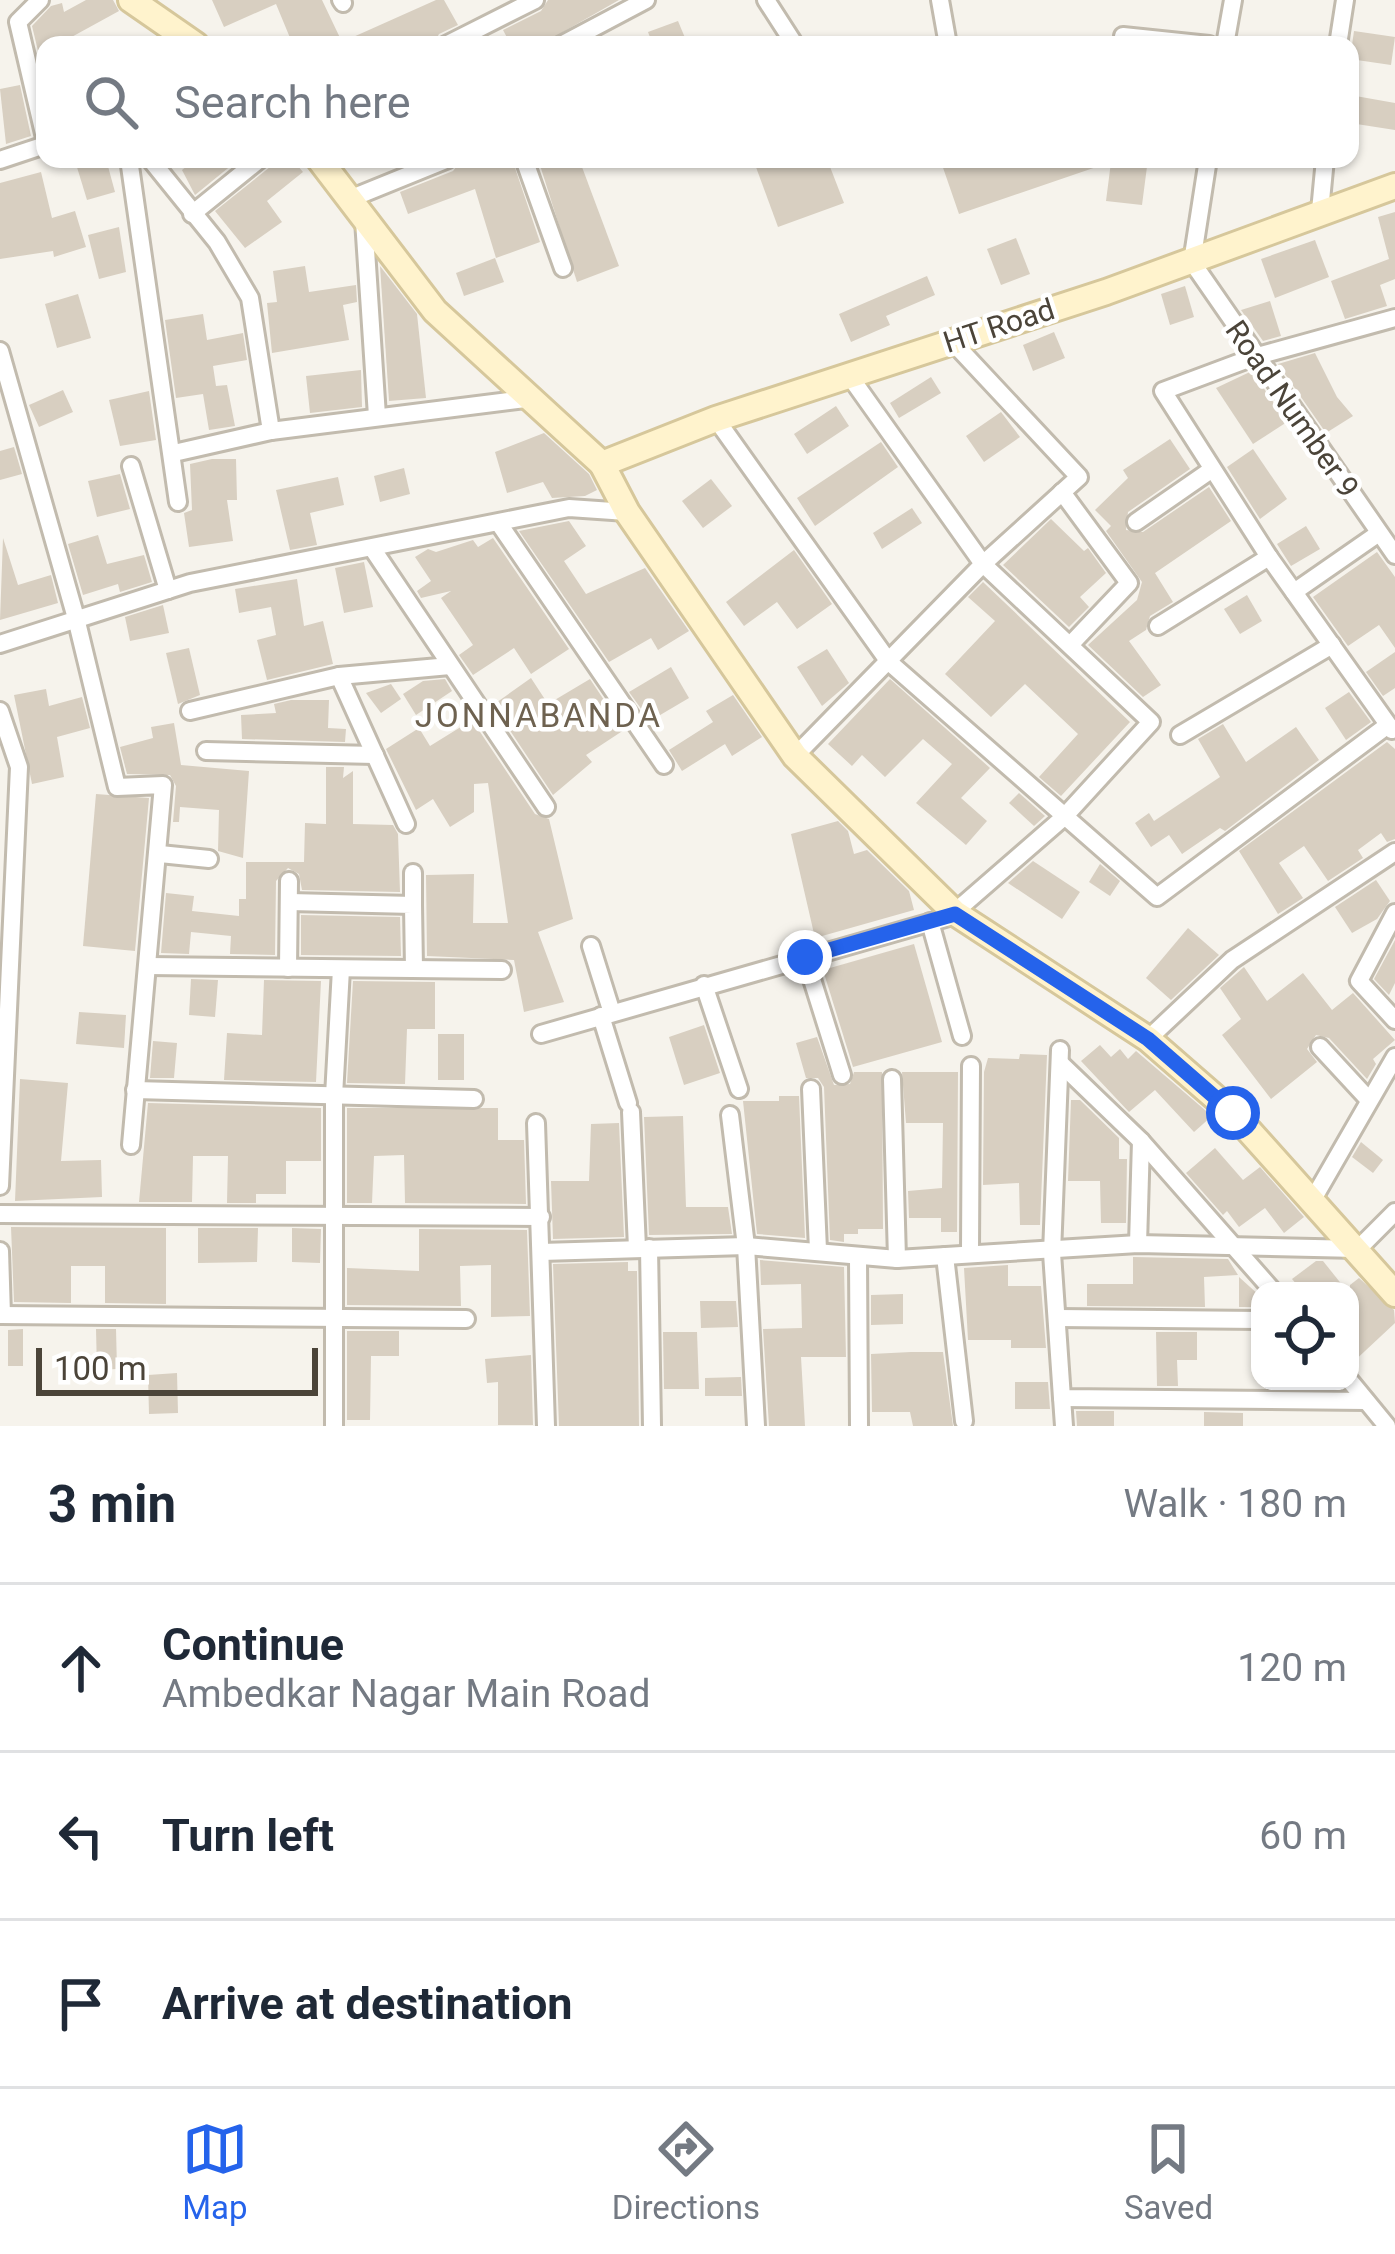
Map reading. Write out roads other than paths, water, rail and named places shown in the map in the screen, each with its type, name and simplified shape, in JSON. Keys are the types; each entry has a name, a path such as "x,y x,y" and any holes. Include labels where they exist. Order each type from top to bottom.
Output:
{"street":[{"path":"36,101 18,22 40,0"},
{"path":"131,0 183,36"},
{"path":"464,36 535,0"},
{"path":"578,36 646,0"},
{"path":"766,0 789,36"},
{"path":"940,0 946,36"},
{"path":"1227,36 1233,0"},
{"path":"1339,36 1345,0"},
{"path":"0,160 36,145"},
{"path":"130,168 178,502"},
{"path":"157,168 217,242 250,298 271,431"},
{"path":"193,214 249,168"},
{"path":"326,168 435,311 602,464 626,512 796,756 955,914 1148,1039 1233,1113 1395,1294"},
{"path":"356,209 431,168"},
{"path":"527,168 563,268"},
{"path":"1192,262 1207,168"},
{"path":"1321,211 1324,168"},
{"name":"HT Road","path":"602,464 716,419 1192,262 1395,186"},
{"path":"356,209 376,416"},
{"name":"Road Number 9","path":"1192,262 1253,357 1395,555"},
{"path":"716,419 889,662 1157,897 1392,729 1269,557 1163,391 1253,357 1395,318"},
{"path":"796,756 983,564 1079,477 950,339"},
{"path":"0,351 76,618 117,787 163,784 131,1145"},
{"path":"541,1034 955,914 1064,817 1151,722 983,564 851,378"},
{"path":"174,453 271,431 533,398"},
{"path":"131,466 168,590"},
{"path":"1136,522 1211,470"},
{"path":"1062,492 1129,583 1071,644"},
{"path":"0,644 168,590 568,508 626,512"},
{"path":"500,525 664,766"},
{"path":"1294,592 1379,533"},
{"path":"372,548 546,806"},
{"path":"1158,626 1269,557"},
{"path":"1180,735 1331,645"},
{"path":"190,712 339,676 450,666"},
{"path":"339,676 406,824"},
{"path":"0,711 19,767 0,1186"},
{"path":"206,752 375,755"},
{"path":"1148,1039 1232,961 1395,852"},
{"path":"160,854 209,859"},
{"path":"413,873 414,969"},
{"path":"288,968 289,881"},
{"path":"290,902 413,905"},
{"path":"1395,913 1359,981 1395,1020"},
{"path":"929,922 962,1036"},
{"path":"591,946 630,1108 652,1426"},
{"path":"805,957 842,1076"},
{"path":"148,966 502,970"},
{"path":"334,1426 334,1096 341,969"},
{"path":"704,985 739,1089"},
{"path":"1320,1047 1369,1100"},
{"path":"1064,1426 1052,1253 1060,1057 1265,1282"},
{"path":"1312,1201 1395,1057"},
{"path":"970,1251 971,1066"},
{"path":"892,1079 897,1259"},
{"path":"811,1089 818,1250"},
{"path":"135,1090 474,1099"},
{"path":"730,1114 746,1246 756,1426"},
{"path":"536,1124 546,1426"},
{"path":"1138,1244 1141,1141"},
{"path":"542,1252 746,1246 897,1259 970,1251 1052,1253 1138,1244 1358,1250 1395,1211"},
{"path":"0,1214 542,1217"},
{"path":"0,1251 1,1315 466,1319"},
{"path":"945,1256 964,1421"},
{"path":"858,1258 859,1426"},
{"path":"1058,1318 1251,1320"},
{"path":"1357,1390 1387,1426"},
{"path":"1062,1398 1366,1401"}],"district":[{"name":"JONNABANDA","path":"539,715"}]}
